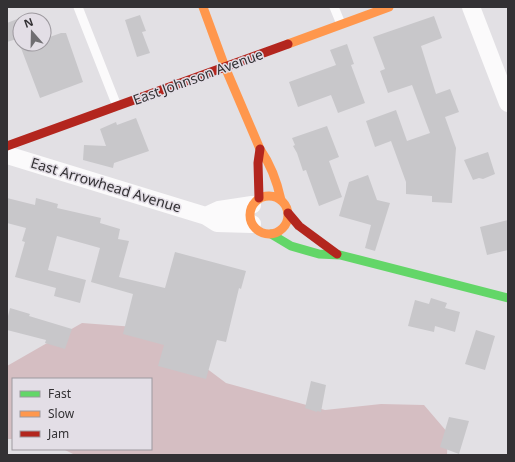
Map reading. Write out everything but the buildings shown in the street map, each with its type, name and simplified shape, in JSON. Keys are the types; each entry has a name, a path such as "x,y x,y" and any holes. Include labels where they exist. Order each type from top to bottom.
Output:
{"street":[{"path":"203,7 225,67 260,149 269,160 276,177 281,200"},
{"name":"East Johnson Avenue","path":"7,146 389,7"},
{"path":"471,7 508,103"},
{"path":"260,149 256,201 250,211 252,224 257,230 263,233 271,234 278,232 284,227 288,213"},
{"name":"East Arrowhead Avenue","path":"7,155 206,216 217,223 252,224"},
{"path":"206,216 219,210 256,201 267,196 274,196 281,200 286,206 288,213 298,226 340,255"},
{"path":"271,234 290,246 320,254 340,255 508,298"}],"lane":[{"path":"78,7 117,106"},
{"path":"334,7 341,24"}],"shaded area":[{"path":"82,323 135,327 182,350 226,383 325,410 381,404 424,405 448,433 447,455 75,455 65,450 152,450 152,378 12,378 12,439 7,439 7,366"}],"traffic: fast":[{"path":"271,234 291,246 319,254 340,255 508,298"}],"traffic: slow":[{"path":"203,7 225,67 260,149 273,173 281,200"},
{"path":"288,44 389,7"},
{"path":"265,196 273,196 280,199 285,204 288,215 285,226 280,231 273,234 265,234 258,231 253,226 250,219 250,211 253,204 258,199 265,196"}],"traffic: jam":[{"path":"7,146 288,44"},
{"path":"259,198 258,163 260,149"},
{"path":"288,213 299,226 337,254"}]}
